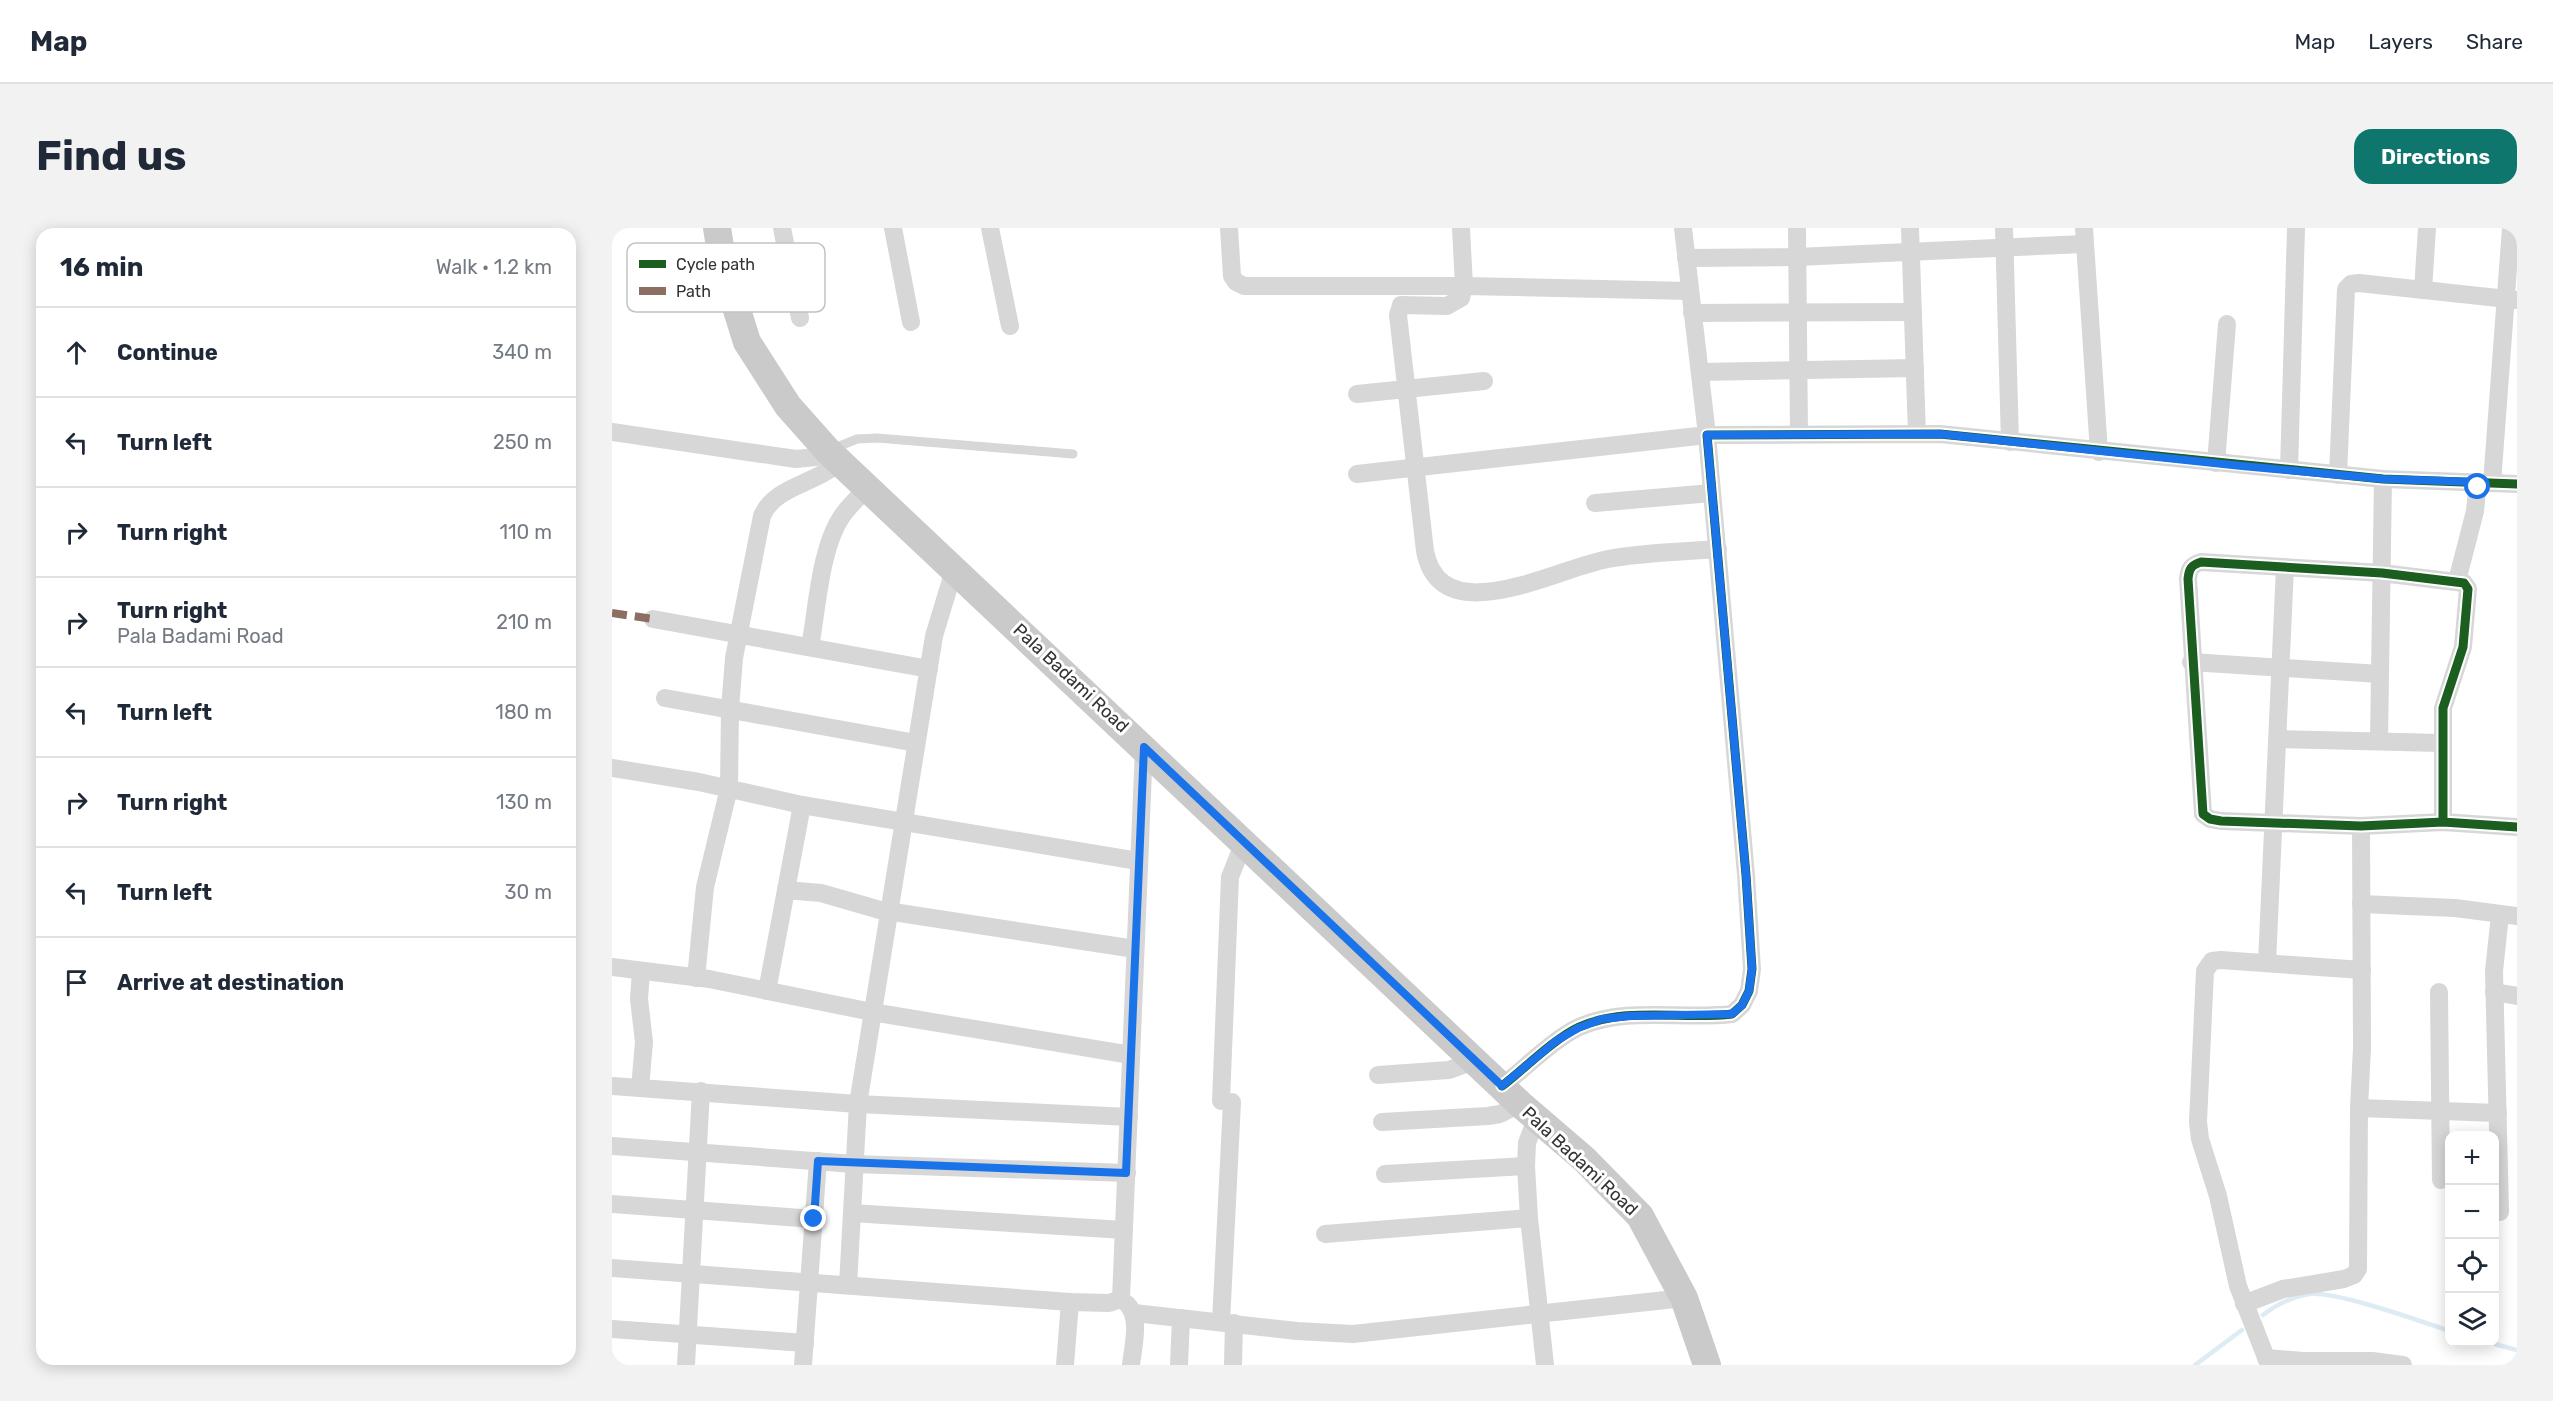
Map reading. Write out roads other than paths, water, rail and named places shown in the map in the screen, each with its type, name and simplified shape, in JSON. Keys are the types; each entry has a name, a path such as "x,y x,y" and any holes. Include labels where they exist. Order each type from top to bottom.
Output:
{"main road":[{"name":"Pala Badami Road","path":"717,228 719,243"},
{"name":"Pala Badami Road","path":"738,312 747,342 788,406 834,457 1144,747 1474,1061 1584,1159 1640,1216 1684,1298 1707,1365"}],"street":[{"path":"782,228 785,243"},
{"path":"893,228 911,322"},
{"path":"990,228 1011,326"},
{"path":"1229,228 1232,276 1236,282 1244,286 1464,285 1690,291"},
{"path":"1461,228 1464,285 1461,298 1455,303 1440,306 1401,304 1398,309 1428,566 1434,578 1461,592 1485,593 1610,558 1718,549"},
{"path":"1382,1122 1500,1114 1519,1103 1556,1041 1578,1028 1602,1019 1629,1016 1732,1014 1742,1005 1749,991 1752,969 1746,875 1718,549 1683,228"},
{"path":"1797,228 1800,434"},
{"path":"1911,228 1917,434"},
{"path":"2004,228 2010,442"},
{"path":"2289,470 2296,228"},
{"path":"2423,290 2427,228"},
{"path":"2457,581 2475,511 2485,483 2511,300 2511,228"},
{"path":"1686,258 1797,257 2005,247 2084,236 2099,452"},
{"path":"2338,475 2346,289 2351,284 2359,283 2511,300"},
{"path":"799,312 800,318"},
{"path":"1692,313 1913,312"},
{"path":"2216,463 2228,324"},
{"path":"1700,372 1915,368"},
{"path":"1357,394 1484,381"},
{"path":"612,432 796,459 834,457"},
{"path":"1357,474 1707,435 1917,434 2383,479 2517,484"},
{"path":"696,978 705,887 729,788 731,678 766,504 777,496 821,477 834,457"},
{"path":"2379,741 2383,479"},
{"path":"810,647 823,574 834,531 842,517 867,488"},
{"path":"1595,503 1713,493"},
{"path":"2443,822 2441,743 2445,694 2463,647 2468,589 2464,583 2382,573 2201,562 2193,564 2189,570 2188,579 2191,662 2203,814 2210,819 2221,821 2361,826 2443,822 2517,827"},
{"path":"2267,963 2285,567"},
{"path":"848,1285 858,1104 929,669 940,612 954,570"},
{"path":"653,619 929,669"},
{"path":"2191,662 2380,674"},
{"path":"665,698 916,742"},
{"path":"2278,739 2441,743"},
{"path":"1144,747 1121,1299 1134,1313 1297,1331 1353,1334 1684,1298"},
{"path":"612,768 729,788 802,805 903,820 1138,861"},
{"path":"767,991 802,805"},
{"path":"2244,1304 2283,1289 2344,1279 2354,1275 2358,1269 2362,970 2361,826"},
{"path":"1233,1365 1228,1323 1226,1101 1230,877 1244,842"},
{"path":"786,890 821,893 888,910 1135,949"},
{"path":"2361,904 2455,908 2509,916 2494,992 2500,1212"},
{"path":"2362,970 2212,961 2205,971 2198,1122 2200,1139 2218,1196 2232,1264 2244,1304 2267,1361 2372,1361 2403,1365"},
{"path":"612,967 696,978 873,1012 1131,1055"},
{"path":"640,970 639,999 644,1042 640,1088"},
{"path":"2439,992 2441,1180"},
{"path":"2494,992 2517,996"},
{"path":"1378,1075 1449,1070 1474,1061"},
{"path":"612,1086 858,1104 1129,1117"},
{"path":"686,1365 701,1091"},
{"path":"1519,1103 1527,1143 1529,1218 1545,1365"},
{"path":"2359,1108 2498,1113"},
{"path":"612,1146 855,1164 1126,1173"},
{"path":"803,1365 818,1161"},
{"path":"1385,1174 1526,1166"},
{"path":"612,1204 814,1219"},
{"path":"852,1213 1124,1230"},
{"path":"1326,1234 1529,1218"},
{"path":"612,1268 1070,1302 1116,1303 1121,1299"},
{"path":"1065,1365 1070,1302"},
{"path":"1131,1365 1134,1313"},
{"path":"1179,1365 1181,1318"},
{"path":"612,1329 805,1343"}],"lane":[{"path":"834,457 856,439 877,438 1073,454"}],"waterway":[{"path":"2263,1315 2290,1299 2309,1294 2322,1294 2378,1308 2445,1329"},
{"path":"2195,1365 2242,1330"},
{"path":"2499,1345 2517,1350"}]}
